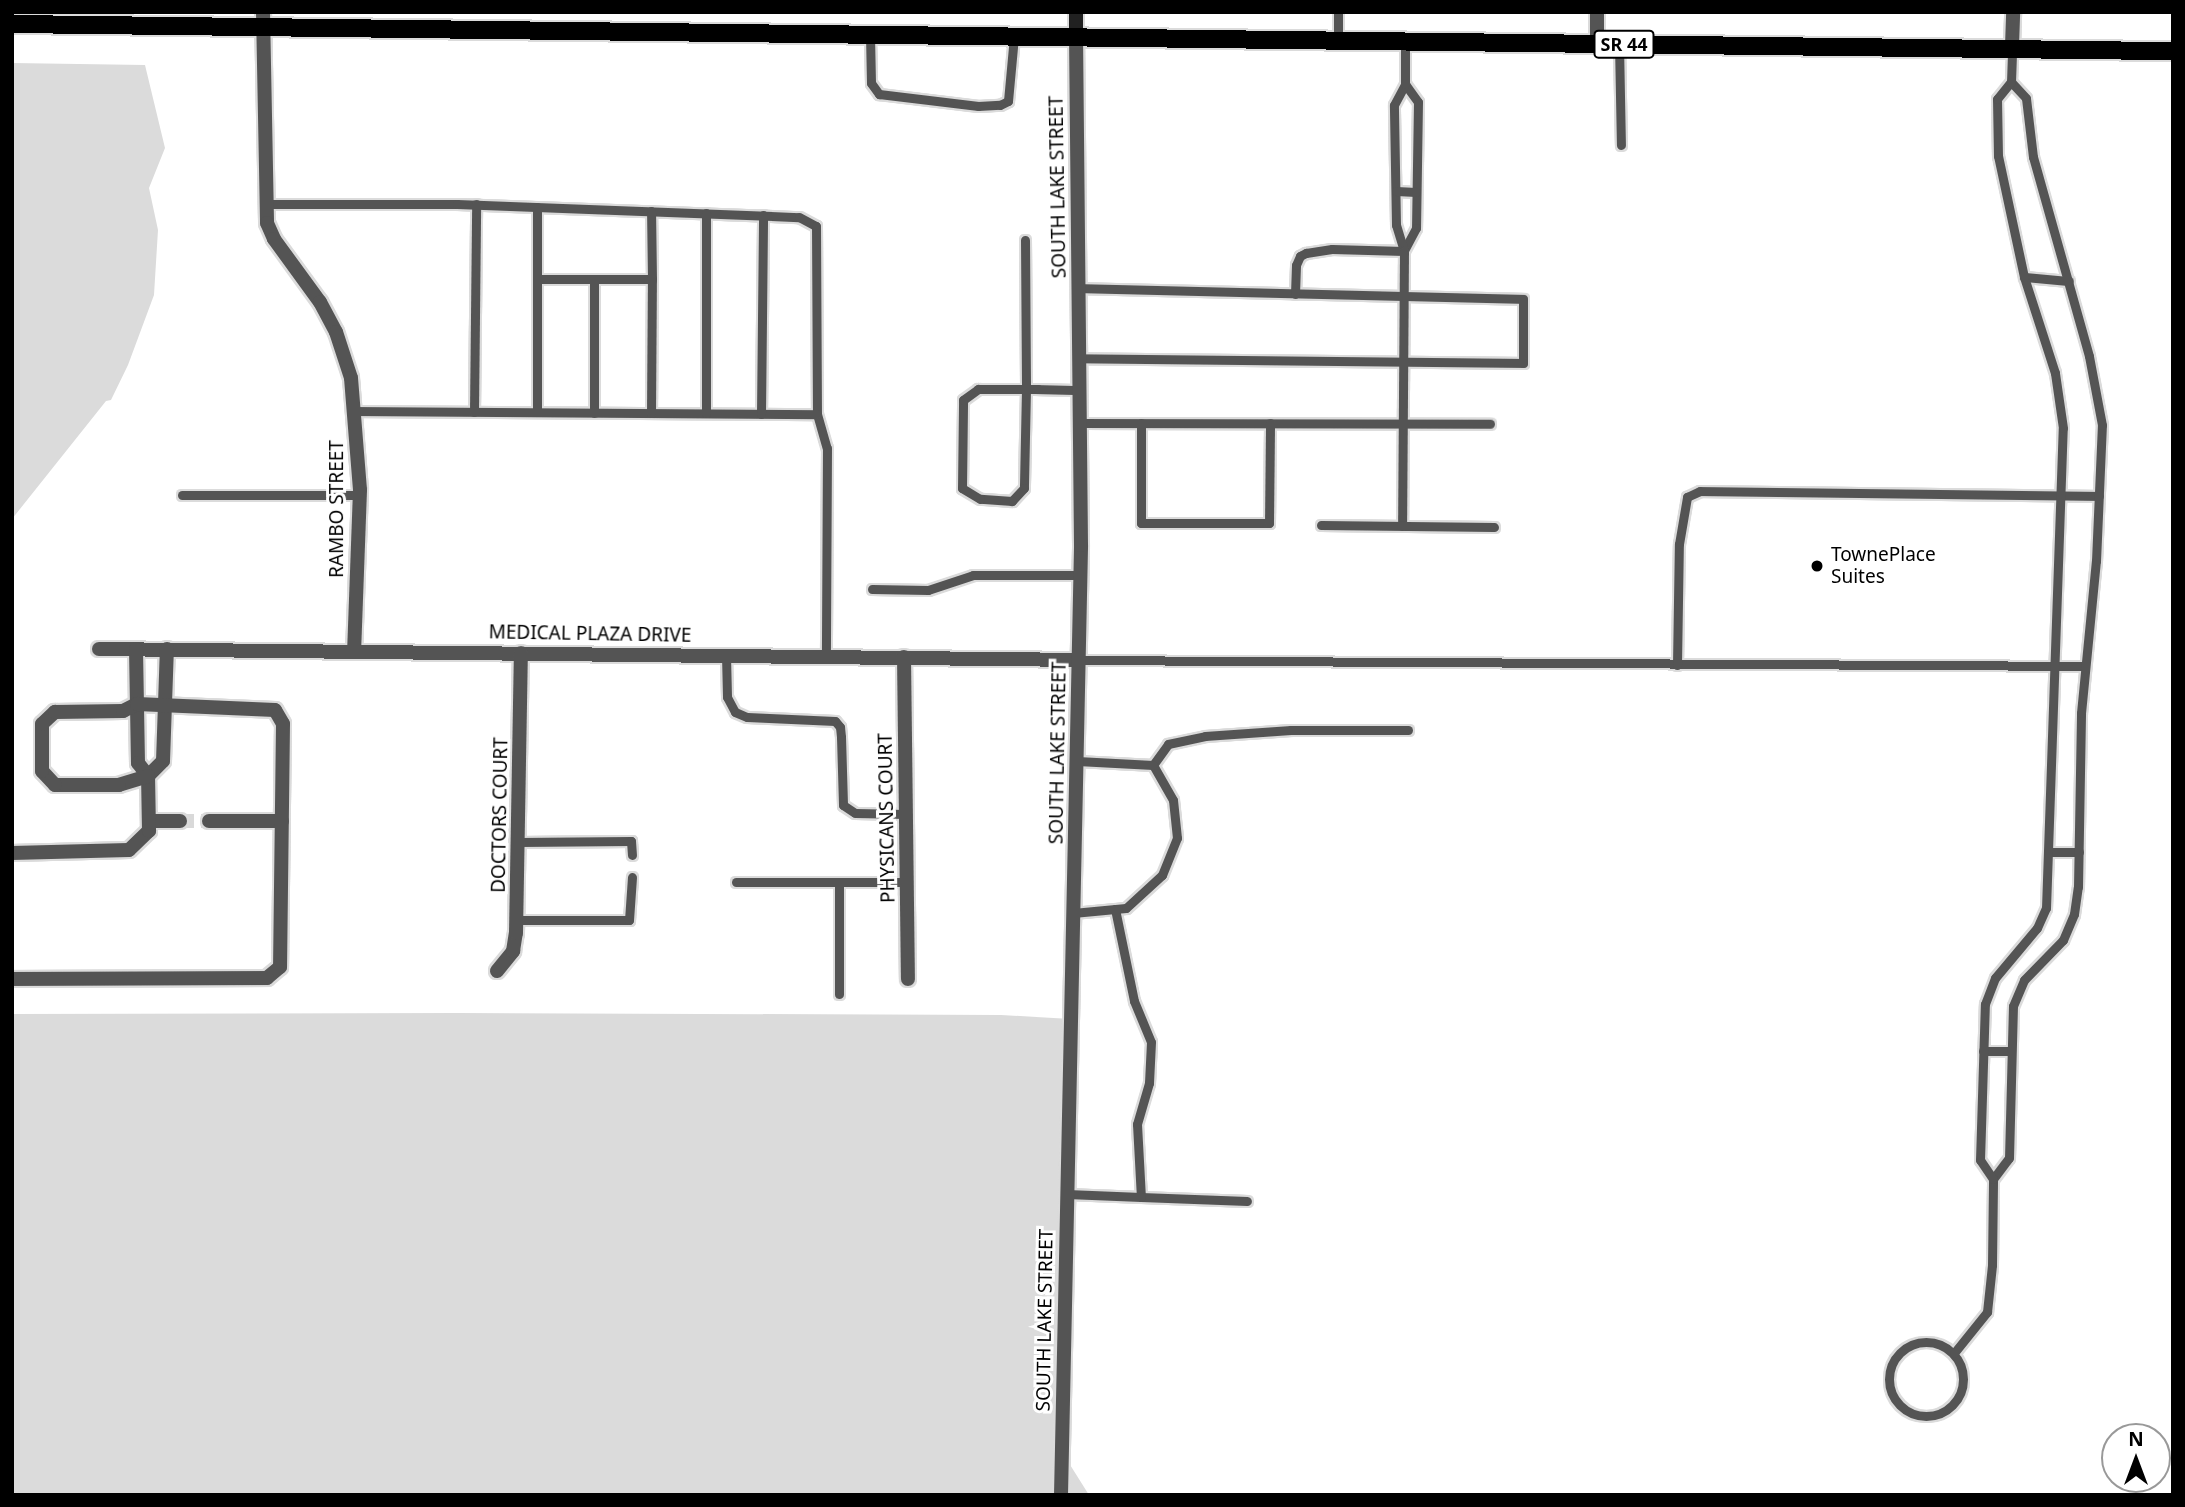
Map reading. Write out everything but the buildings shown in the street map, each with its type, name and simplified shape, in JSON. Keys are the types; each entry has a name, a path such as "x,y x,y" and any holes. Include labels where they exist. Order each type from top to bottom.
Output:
{"main road":[{"name":"SR 44","path":"12,24 263,20 870,35 2012,46 2173,51"}],"street":[{"name":"SOUTH LAKE STREET","path":"1061,1495 1080,575 1076,12"},
{"path":"1597,12 1597,43"},
{"path":"2012,46 2013,12"},
{"name":"RAMBO STREET","path":"263,20 267,223 274,239 320,302 336,332 351,378 360,495 354,651"},
{"name":"MEDICAL PLAZA DRIVE","path":"99,649 1079,660"},
{"path":"12,853 129,850 149,831 148,776 138,763 136,649"},
{"path":"12,979 267,978 280,967 283,724 275,710 165,706 137,704 123,711 55,712 42,724 42,771 55,785 118,785 148,776 163,761 165,706 167,649"},
{"name":"DOCTORS COURT","path":"496,971 513,951 517,920 521,653"},
{"name":"PHYSICANS COURT","path":"904,657 908,979"},
{"path":"149,821 180,821"},
{"path":"209,821 282,821"}],"lane":[{"path":"1338,12 1338,40"},
{"path":"870,35 871,83 879,94 978,106 1000,105 1008,100 1014,36"},
{"path":"1402,526 1404,251 1396,225 1394,105 1405,84 1405,41"},
{"path":"1619,44 1621,145"},
{"path":"1954,1353 1987,1312 1992,1265 1993,1179 1980,1160 1984,1004 1995,978 2037,928 2046,908 2049,852 2063,428 2055,373 2024,277 1998,156 1997,99 2011,82 2012,46"},
{"path":"1993,1179 2009,1158 2013,1006 2024,980 2063,940 2074,914 2078,887 2081,713 2099,496 2102,425 2089,356 2033,158 2026,99 2011,82"},
{"path":"1404,251 1416,228 1418,102 1405,84"},
{"path":"1396,191 1416,191"},
{"path":"265,204 476,204 763,215 799,217 816,226 817,414 827,448 826,656"},
{"path":"474,412 476,204"},
{"path":"537,207 537,412"},
{"path":"651,211 651,413"},
{"path":"705,413 706,213"},
{"path":"761,414 763,215"},
{"path":"1025,240 1026,389 1024,488 1012,501 980,499 962,488 963,400 978,389 1026,389 1080,390"},
{"path":"1295,295 1296,265 1300,256 1306,253 1332,250 1404,251"},
{"path":"2024,277 2069,281"},
{"path":"537,279 652,279"},
{"path":"594,279 594,413"},
{"path":"1079,288 1523,299 1523,363 1079,358"},
{"path":"355,411 817,414"},
{"path":"1080,423 1490,424"},
{"path":"1140,423 1142,523 1269,523 1270,423"},
{"path":"1677,665 1679,544 1687,497 1700,491 2099,496"},
{"path":"183,495 360,495"},
{"path":"1321,525 1494,527"},
{"path":"872,589 928,590 973,575 1080,575"},
{"path":"726,655 727,697 735,712 747,717 835,721 840,727 841,737 843,805 855,813 906,814"},
{"path":"1079,660 2085,666"},
{"path":"1153,765 1168,744 1205,736 1291,730 1408,730"},
{"path":"1077,761 1153,765"},
{"path":"1073,914 1126,908 1162,875 1178,838 1173,800 1153,765"},
{"path":"519,842 631,841 632,855"},
{"path":"2049,852 2078,852"},
{"path":"517,920 629,920 632,877"},
{"path":"736,883 907,883"},
{"path":"839,883 839,994"},
{"path":"1115,909 1134,1001 1151,1042 1149,1083 1137,1124 1140,1197"},
{"path":"1983,1051 2010,1051"},
{"path":"1067,1194 1247,1201"},
{"path":"1931,1341 1954,1353 1964,1375 1959,1398 1951,1407 1929,1416 1917,1415 1897,1403 1888,1380 1890,1367 1906,1347 1931,1341"}],"shaded area":[{"path":"12,63 145,65 165,148 149,188 158,230 154,295 128,365 111,400 106,401 12,519"},
{"path":"12,1014 1001,1015 1071,1019 1062,1452 1089,1495 12,1495"}],"tunnel":[{"path":"180,821 209,821"}],"place":[{"name":"TownePlace Suites","path":"1817,566"}]}
